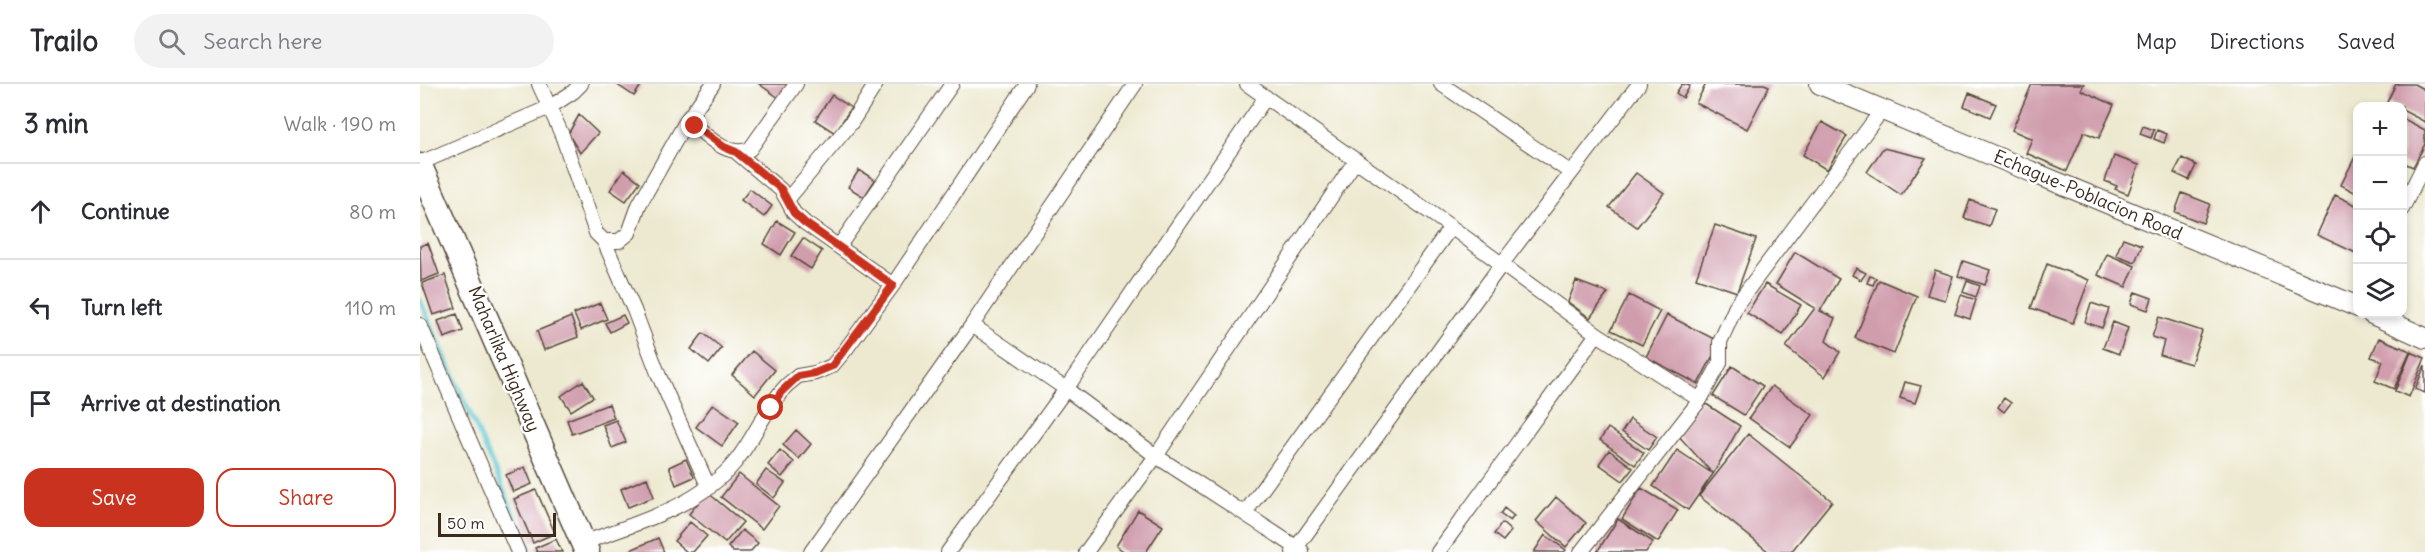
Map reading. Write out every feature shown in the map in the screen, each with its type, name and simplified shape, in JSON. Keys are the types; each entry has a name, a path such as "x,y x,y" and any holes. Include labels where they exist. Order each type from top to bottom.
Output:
{"highway":[{"name":"Maharlika Highway","path":"420,164 585,547"}],"main road":[{"name":"Echague-Poblacion Road","path":"1820,84 2353,304"},
{"name":"Echague-Poblacion Road","path":"2383,318 2425,339"}],"street":[{"path":"538,84 562,135 596,233 604,241 659,376 709,488"},
{"path":"420,164 550,107 581,84"},
{"path":"604,241 619,241 629,233 639,205 687,120 713,84"},
{"path":"736,152 750,149 796,84"},
{"path":"787,200 851,123 876,84"},
{"path":"839,246 952,84"},
{"path":"585,547 682,503 709,488 735,462 781,392 798,376 815,373 832,366 893,285 1028,84"},
{"path":"811,552 972,325 1135,84"},
{"path":"1247,84 1451,227 1501,266 1597,334 1700,400"},
{"path":"1442,84 1569,172"},
{"path":"972,325 1066,389 1156,456 1298,550 1569,172 1639,84"},
{"path":"948,552 1066,389 1266,97"},
{"path":"1581,552 1700,400 1720,363 1720,342 1737,304 1882,110"},
{"path":"687,120 724,147 736,152 781,189 794,213 805,223 893,285"},
{"path":"1094,550 1356,160"},
{"path":"2407,201 2425,163"},
{"path":"1245,513 1451,227"},
{"path":"420,325 518,552"},
{"path":"1438,552 1597,334"}],"building":[{"path":"616,84 642,84 634,96"},
{"path":"759,84 789,84 779,98"},
{"path":"1682,84 1690,86 1683,98 1676,93"},
{"path":"1706,84 1764,84 1769,86 1747,129 1696,103"},
{"path":"2032,84 2084,84 2081,90 2114,105 2099,138 2084,132 2067,171 2026,153 2032,139 2012,130"},
{"path":"2396,84 2414,84 2425,90 2425,122 2407,113 2407,102 2387,102"},
{"path":"1969,93 1996,104 1990,117 1964,106"},
{"path":"832,95 851,108 835,133 815,120"},
{"path":"579,115 598,133 580,153 568,134"},
{"path":"2407,121 2425,130 2425,144 2413,167 2407,164"},
{"path":"1822,122 1847,136 1827,170 1803,155"},
{"path":"2143,126 2154,130 2151,138 2140,134"},
{"path":"2157,130 2167,134 2164,143 2154,139"},
{"path":"1883,148 1926,158 1901,195 1867,172"},
{"path":"2114,156 2139,165 2128,194 2115,189 2117,186 2105,181"},
{"path":"2182,158 2196,165 2189,180 2174,173"},
{"path":"2353,161 2353,191 2341,185"},
{"path":"624,170 640,182 626,201 610,190"},
{"path":"859,170 875,180 864,197 848,187"},
{"path":"1636,173 1664,193 1637,227 1609,207"},
{"path":"750,189 772,206 764,217 741,200"},
{"path":"2182,193 2210,204 2203,223 2175,212"},
{"path":"2335,195 2353,204 2353,252 2317,235"},
{"path":"1970,200 1995,209 1989,226 1964,218"},
{"path":"777,221 795,232 781,255 764,244"},
{"path":"1715,225 1756,239 1737,292 1696,278"},
{"path":"803,238 822,251 811,269 791,256"},
{"path":"2123,238 2142,245 2135,262 2116,255"},
{"path":"428,243 439,274 421,281 420,246"},
{"path":"1795,252 1839,279 1820,311 1835,318 1826,341 1840,352 1825,377 1786,347 1815,308 1776,284"},
{"path":"2107,254 2135,266 2126,287 2098,275"},
{"path":"1963,261 1990,270 1985,285 1958,276"},
{"path":"2047,264 2089,280 2073,323 2031,308"},
{"path":"1856,268 1866,273 1861,280 1852,275"},
{"path":"1935,270 1953,276 1945,300 1927,295"},
{"path":"445,275 456,308 433,315 422,283"},
{"path":"1870,276 1876,278 1873,285 1867,283"},
{"path":"1879,280 1917,296 1894,354 1855,338"},
{"path":"1576,281 1608,293 1590,318 1568,302"},
{"path":"1967,281 1980,286 1976,297 1963,292"},
{"path":"1765,284 1801,305 1783,335 1747,313"},
{"path":"2135,292 2152,298 2148,310 2131,304"},
{"path":"1629,295 1660,311 1642,345 1611,330"},
{"path":"1961,295 1976,300 1970,319 1955,314"},
{"path":"600,303 607,319 581,330 574,314"},
{"path":"2091,303 2109,309 2102,328 2085,322"},
{"path":"457,314 463,331 444,338 438,321"},
{"path":"623,315 627,323 610,332 605,323"},
{"path":"1667,315 1720,342 1698,384 1646,357"},
{"path":"571,317 578,337 544,350 537,331"},
{"path":"2159,317 2202,331 2191,364 2160,355 2164,341 2152,337"},
{"path":"2113,322 2128,328 2119,354 2103,348"},
{"path":"703,333 722,348 709,364 691,349"},
{"path":"2379,338 2410,351 2394,389 2375,381 2383,361 2371,357"},
{"path":"752,351 775,370 755,395 732,375"},
{"path":"2411,352 2425,358 2409,397 2395,391"},
{"path":"2425,365 2425,393 2415,389"},
{"path":"1732,366 1763,386 1744,415 1713,396"},
{"path":"583,381 593,397 571,411 561,396"},
{"path":"1905,382 1921,386 1915,403 1900,398"},
{"path":"1772,386 1813,415 1790,447 1749,418"},
{"path":"2004,398 2011,403 2004,412 1998,407"},
{"path":"1700,400 1740,426 1713,474 1677,434"},
{"path":"609,404 614,418 572,434 567,420"},
{"path":"713,404 739,422 722,446 696,427"},
{"path":"1630,419 1657,437 1648,450 1622,432"},
{"path":"616,420 626,442 612,448 603,425"},
{"path":"1608,428 1644,453 1635,465 1600,440"},
{"path":"796,430 811,444 799,459 783,445"},
{"path":"1748,434 1832,501 1791,552 1769,552 1699,496"},
{"path":"780,450 794,462 782,477 768,465"},
{"path":"1609,450 1633,468 1623,481 1599,464"},
{"path":"1677,450 1713,474 1688,510 1653,486"},
{"path":"686,459 694,477 676,485 669,467"},
{"path":"525,467 532,484 513,492 506,475"},
{"path":"766,470 785,483 774,498 756,484"},
{"path":"739,474 779,506 762,529 721,497"},
{"path":"647,478 654,497 628,507 621,489"},
{"path":"1641,488 1678,510 1658,542 1622,519"},
{"path":"536,490 555,533 533,543 514,499"},
{"path":"707,492 743,522 725,543 689,514"},
{"path":"1556,497 1586,523 1566,547 1536,521"},
{"path":"1504,508 1514,516 1510,521 1500,514"},
{"path":"1138,510 1163,526 1146,552 1125,552 1116,546"},
{"path":"1618,519 1653,542 1646,552 1597,552"},
{"path":"690,522 707,536 693,552 687,552 674,541"},
{"path":"1502,523 1511,531 1503,541 1494,534"},
{"path":"742,530 758,543 750,552 733,552 728,547"},
{"path":"1545,535 1566,550 1564,552 1534,552"},
{"path":"658,538 664,552 626,552"},
{"path":"556,539 562,552 537,552 535,548"}],"waterway":[{"path":"420,300 531,552"}],"route":[{"path":"695,126 711,139 736,152 781,189 794,213 805,223 893,285 832,366 815,373 798,376 781,392 771,408"}]}
